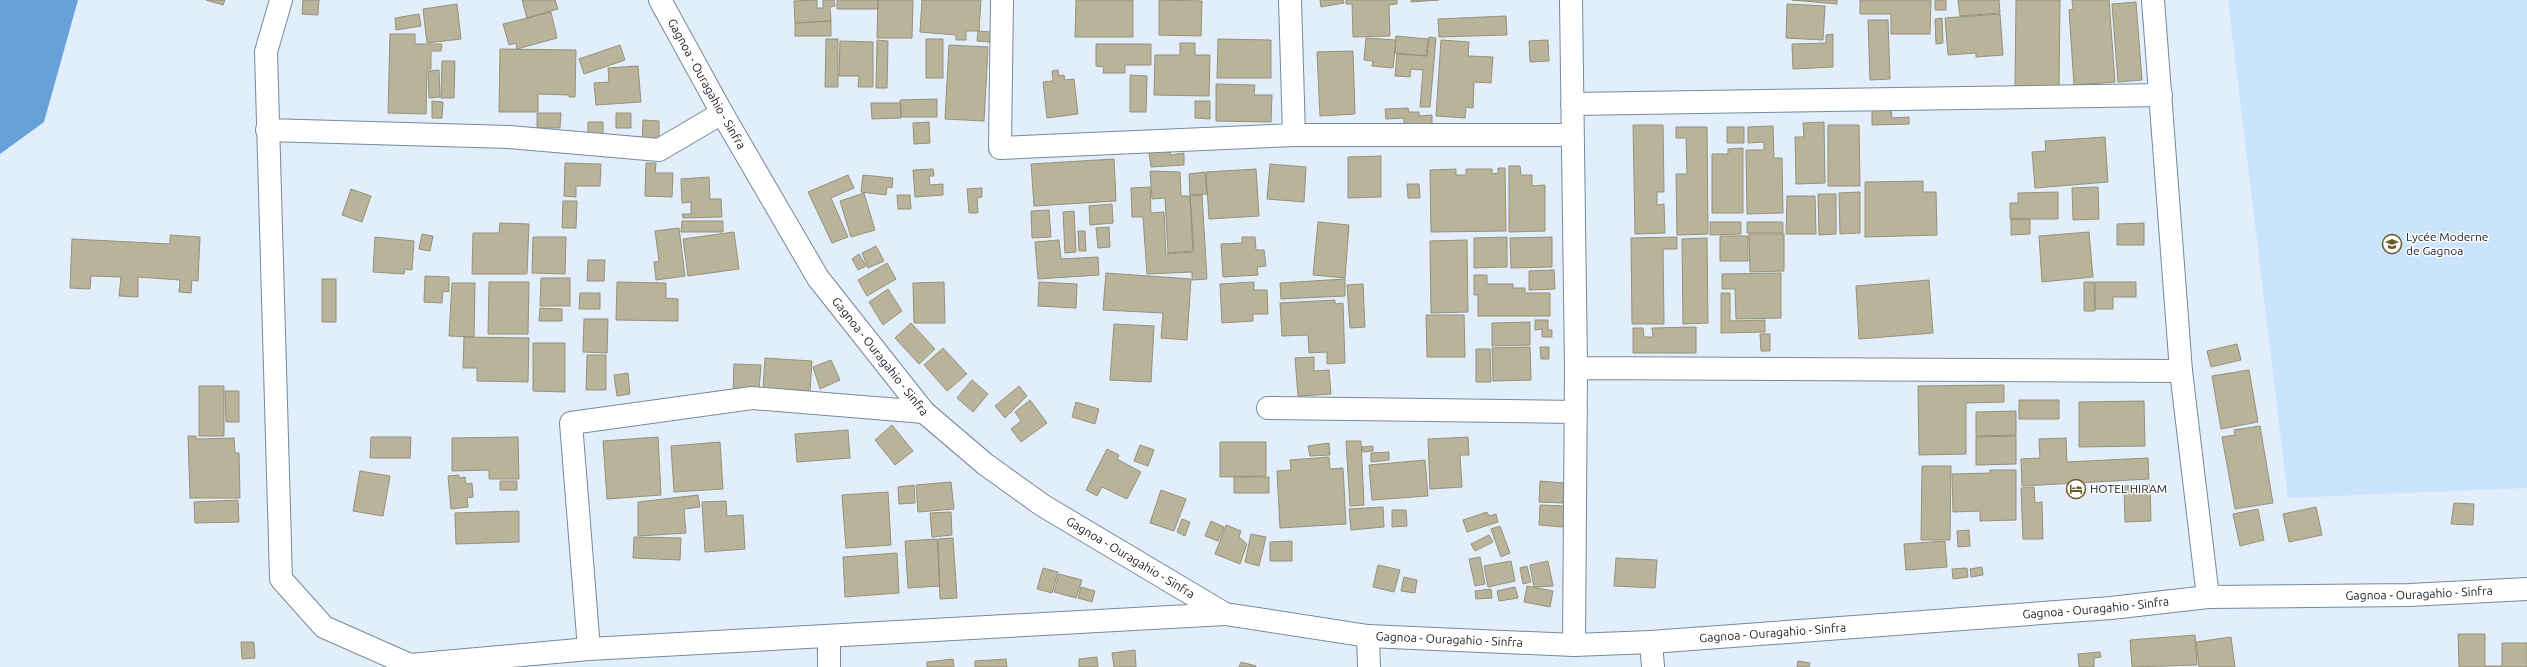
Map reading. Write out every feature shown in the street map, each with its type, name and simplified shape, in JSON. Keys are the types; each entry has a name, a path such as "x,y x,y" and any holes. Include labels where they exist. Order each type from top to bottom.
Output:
{"street":[{"path":"281,0 266,52 267,130 281,579 324,627 409,666 589,649 1225,614"},
{"name":"Gagnoa - Ouragahio - Sinfra","path":"660,0 722,113 818,278 924,412 985,464 1042,505 1225,614 1368,636 1574,645 1651,642 2111,608 2208,598 2410,595 2527,590"},
{"path":"1002,0 1000,148 1294,135 1572,135"},
{"path":"1290,0 1294,135"},
{"path":"1572,0 1572,135 1576,368 1574,645"},
{"path":"2153,0 2181,371 2208,598"},
{"path":"1572,104 2161,95"},
{"path":"267,130 509,137 659,150 722,113"},
{"path":"1576,368 2181,371"},
{"path":"589,649 571,423 752,398 924,412"},
{"path":"1268,408 1576,412"},
{"path":"829,636 829,667"},
{"path":"1368,636 1369,667"},
{"path":"1651,642 1653,667"}],"shaded area":[{"name":"Lycée Moderne de Gagnoa","path":"2228,0 2527,0 2527,488 2288,498"}],"water":[{"path":"0,0 78,0 44,122 0,154"}],"building":[{"path":"206,0 225,0 223,5"},
{"path":"303,0 319,0 318,15 302,14"},
{"path":"522,0 555,0 558,9 527,18"},
{"path":"817,0 817,8 823,8 823,0 834,0 835,6 830,7 831,21 795,23 794,1"},
{"path":"837,0 878,0 878,9 837,9"},
{"path":"878,0 913,0 912,38 877,38"},
{"path":"922,0 981,0 979,31 966,31 966,40 956,40 956,35 920,32"},
{"path":"1076,0 1133,0 1133,37 1075,37"},
{"path":"1159,0 1202,1 1201,36 1159,35"},
{"path":"1320,0 1343,0 1344,3 1321,7"},
{"path":"1346,0 1397,0 1397,4 1389,5 1390,36 1353,37 1352,4 1346,4"},
{"path":"1411,0 1439,0 1411,2"},
{"path":"1792,0 1837,0 1837,4"},
{"path":"1860,0 1931,0 1930,34 1891,34 1891,14 1860,14"},
{"path":"1935,0 1946,0 1946,10 1935,10"},
{"path":"1958,0 1999,0 2000,13 1960,16"},
{"path":"2016,0 2060,0 2059,86 2015,86"},
{"path":"2072,0 2109,0 2115,82 2074,85 2069,10 2073,9"},
{"path":"2136,2 2142,80 2118,82 2112,4"},
{"path":"457,4 461,39 427,43 423,9"},
{"path":"1787,4 1825,6 1823,40 1786,38"},
{"path":"551,12 557,38 517,49 516,43 509,45 503,24"},
{"path":"419,14 421,26 396,30 395,18"},
{"path":"2000,14 2003,55 1976,57 1976,53 1948,55 1945,18"},
{"path":"1506,16 1507,35 1439,37 1438,19"},
{"path":"1942,18 1943,43 1936,44 1935,19"},
{"path":"1868,20 1888,20 1890,79 1870,80"},
{"path":"831,21 831,36 795,36 795,23"},
{"path":"978,31 991,32 990,42 977,41"},
{"path":"390,34 415,34 415,44 442,44 441,51 431,51 431,69 427,69 426,114 388,113"},
{"path":"1833,34 1833,67 1793,69 1792,44 1826,43 1826,35"},
{"path":"1396,36 1428,39 1426,56 1395,53"},
{"path":"1429,37 1436,38 1430,107 1420,107 1423,70 1411,69 1410,77 1395,76 1397,54 1427,56"},
{"path":"1366,38 1396,40 1393,68 1372,66 1373,61 1364,60"},
{"path":"826,39 838,39 838,87 825,87"},
{"path":"926,39 943,39 943,78 926,78"},
{"path":"1218,39 1271,40 1271,78 1217,78"},
{"path":"877,40 888,41 887,88 876,88"},
{"path":"1441,40 1469,42 1468,56 1493,57 1491,83 1474,82 1473,108 1466,107 1465,118 1436,116"},
{"path":"1548,40 1549,61 1530,62 1529,41"},
{"path":"840,41 873,42 873,87 858,87 859,76 839,76"},
{"path":"1180,43 1195,43 1195,55 1210,55 1209,96 1154,95 1155,55 1180,55"},
{"path":"1096,44 1151,44 1151,65 1125,65 1125,73 1103,73 1104,67 1096,66"},
{"path":"620,45 625,60 584,74 579,59"},
{"path":"949,45 988,47 984,121 945,119"},
{"path":"500,49 576,50 575,97 569,97 569,95 538,94 538,112 499,112"},
{"path":"1353,51 1355,114 1320,116 1317,52"},
{"path":"442,61 455,61 454,98 441,98"},
{"path":"638,66 641,102 596,105 594,83 609,82 608,68"},
{"path":"439,70 440,97 429,98 428,71"},
{"path":"1058,70 1059,76 1064,75 1065,80 1074,79 1078,114 1047,118 1043,82 1053,81 1052,71"},
{"path":"1130,75 1147,76 1146,112 1130,112"},
{"path":"1216,84 1255,85 1254,95 1272,95 1271,122 1216,121"},
{"path":"937,99 937,117 901,117 900,100"},
{"path":"432,101 443,102 442,118 432,118"},
{"path":"1195,101 1210,101 1210,119 1195,118"},
{"path":"871,103 901,103 901,118 872,119"},
{"path":"1408,108 1409,112 1419,112 1419,116 1432,115 1432,129 1404,131 1404,118 1386,119 1385,109"},
{"path":"1872,108 1891,108 1892,118 1909,117 1909,124 1872,125"},
{"path":"537,113 561,113 560,128 537,128"},
{"path":"616,113 631,113 631,128 616,128"},
{"path":"643,120 659,121 659,146 642,145"},
{"path":"588,122 603,122 603,138 588,138"},
{"path":"929,122 930,143 914,144 913,123"},
{"path":"1824,122 1825,183 1796,184 1795,137 1804,137 1803,123"},
{"path":"1633,125 1663,125 1664,192 1657,192 1657,205 1664,204 1665,233 1635,234"},
{"path":"1828,125 1859,125 1860,186 1828,186"},
{"path":"1773,126 1774,158 1782,158 1783,213 1747,214 1746,150 1764,150 1764,142 1748,143 1748,127"},
{"path":"1676,127 1707,127 1708,234 1677,235 1676,174 1687,174 1686,138 1676,138"},
{"path":"1727,127 1744,127 1744,143 1727,143"},
{"path":"2105,137 2108,182 2035,188 2032,152 2046,151 2045,141"},
{"path":"1743,148 1743,213 1712,213 1712,154 1728,154 1728,149"},
{"path":"1170,151 1171,155 1184,153 1184,165 1151,167 1149,152"},
{"path":"1381,156 1381,197 1348,198 1348,157"},
{"path":"1114,159 1116,201 1034,206 1031,164"},
{"path":"565,163 601,164 600,186 576,186 576,197 564,196"},
{"path":"646,163 656,163 655,173 673,173 672,197 645,196"},
{"path":"1270,164 1306,167 1304,202 1267,199"},
{"path":"1509,166 1520,166 1521,175 1532,175 1532,186 1545,185 1545,231 1509,232"},
{"path":"1498,168 1505,168 1506,231 1431,232 1430,170 1456,169 1456,175 1466,175 1466,169 1492,169 1492,174 1498,173"},
{"path":"933,169 934,176 929,176 930,185 943,184 943,195 915,197 913,170"},
{"path":"1256,169 1259,216 1209,219 1206,172"},
{"path":"1150,171 1180,172 1181,196 1190,196 1193,251 1168,253 1165,198 1152,199"},
{"path":"1205,172 1207,194 1190,195 1189,174"},
{"path":"848,175 854,188 831,198 848,237 832,243 808,192"},
{"path":"863,175 893,178 892,188 887,187 886,195 861,192"},
{"path":"709,177 710,199 721,199 722,217 683,218 682,214 691,214 691,202 682,203 681,179"},
{"path":"1923,181 1923,192 1936,192 1937,235 1865,237 1865,182"},
{"path":"1407,184 1419,184 1420,198 1408,198"},
{"path":"1150,187 1151,213 1164,212 1166,254 1194,252 1190,196 1202,195 1207,279 1192,280 1192,272 1147,274 1143,217 1132,217 1131,188"},
{"path":"2098,187 2099,219 2073,220 2072,188"},
{"path":"982,188 982,197 977,198 978,213 969,213 967,189"},
{"path":"351,189 371,196 362,222 342,215"},
{"path":"1860,192 1860,233 1840,234 1839,193"},
{"path":"2058,192 2058,219 2010,219 2010,203 2018,203 2018,193"},
{"path":"864,193 875,230 851,237 840,201"},
{"path":"1818,194 1836,194 1836,234 1819,235"},
{"path":"897,195 910,195 911,209 898,209"},
{"path":"1787,196 1815,196 1816,234 1786,234"},
{"path":"563,201 577,201 576,228 562,228"},
{"path":"1112,204 1113,223 1090,225 1089,206"},
{"path":"1049,210 1051,237 1032,238 1031,211"},
{"path":"1074,211 1076,252 1065,253 1063,212"},
{"path":"2011,219 2030,219 2030,234 2011,235"},
{"path":"682,221 723,221 723,232 681,232"},
{"path":"1318,222 1349,225 1345,278 1313,275"},
{"path":"1710,222 1741,222 1741,234 1710,235"},
{"path":"1747,222 1783,222 1783,233 1747,233"},
{"path":"500,223 529,224 527,274 472,274 473,233 499,233"},
{"path":"2144,223 2144,245 2117,245 2117,224"},
{"path":"1109,227 1110,247 1098,248 1096,228"},
{"path":"679,228 685,276 656,280 654,262 659,261 655,231"},
{"path":"1078,231 1085,231 1086,251 1079,251"},
{"path":"734,232 739,269 688,276 683,239"},
{"path":"2089,232 2093,277 2042,282 2039,236"},
{"path":"422,234 433,236 430,251 419,249"},
{"path":"1749,234 1784,234 1784,271 1750,272"},
{"path":"170,235 200,237 198,281 192,280 191,293 179,292 180,280 138,277 138,297 119,296 121,277 91,276 90,289 70,288 72,239 170,244"},
{"path":"1720,236 1748,236 1748,261 1720,261"},
{"path":"375,237 414,241 412,270 405,269 404,274 373,272"},
{"path":"533,237 566,237 565,274 532,273"},
{"path":"1242,237 1255,237 1256,250 1264,250 1266,266 1257,267 1258,275 1223,277 1221,244 1242,243"},
{"path":"1507,237 1507,267 1474,268 1474,238"},
{"path":"1552,237 1552,267 1511,268 1510,238"},
{"path":"1677,237 1677,249 1663,249 1664,324 1632,324 1631,238"},
{"path":"1707,238 1708,323 1683,324 1682,239"},
{"path":"1059,240 1061,259 1098,257 1099,275 1038,279 1035,242"},
{"path":"1467,240 1468,312 1431,313 1430,241"},
{"path":"876,246 884,261 868,268 862,253"},
{"path":"859,254 866,266 858,270 852,259"},
{"path":"588,260 605,260 604,281 587,281"},
{"path":"887,263 896,279 867,296 858,280"},
{"path":"1554,270 1555,289 1529,290 1529,271"},
{"path":"1106,273 1191,279 1187,340 1161,338 1163,313 1103,310"},
{"path":"1781,273 1781,318 1736,319 1735,289 1722,289 1722,274"},
{"path":"1474,275 1487,275 1487,284 1513,284 1513,288 1525,288 1525,293 1550,293 1550,316 1478,316 1478,295 1474,295"},
{"path":"425,276 449,277 449,292 443,291 442,303 424,302"},
{"path":"541,278 570,278 570,306 540,306"},
{"path":"322,279 336,279 336,322 322,322"},
{"path":"1345,279 1345,296 1281,299 1280,283"},
{"path":"1929,280 1933,333 1859,339 1856,286"},
{"path":"489,282 529,282 528,334 488,334"},
{"path":"617,282 666,283 666,298 678,299 678,321 616,320"},
{"path":"944,282 945,323 914,323 913,283"},
{"path":"1039,282 1077,284 1076,308 1038,306"},
{"path":"1254,282 1254,290 1267,290 1268,314 1253,314 1253,321 1222,323 1220,284"},
{"path":"2084,282 2094,282 2095,311 2084,311"},
{"path":"2095,282 2136,282 2136,297 2113,297 2113,309 2095,309"},
{"path":"452,283 475,283 474,337 449,336"},
{"path":"1363,284 1365,327 1350,328 1347,285"},
{"path":"888,289 902,311 883,325 869,302"},
{"path":"580,293 600,293 600,309 579,309"},
{"path":"1721,293 1730,293 1730,321 1765,320 1765,332 1721,333"},
{"path":"1335,300 1335,304 1343,303 1345,363 1327,364 1327,352 1309,353 1308,335 1282,336 1280,303"},
{"path":"540,308 562,309 562,321 539,321"},
{"path":"1426,315 1464,315 1465,357 1427,357"},
{"path":"584,319 608,319 607,353 583,352"},
{"path":"1535,320 1548,320 1548,330 1552,330 1552,337 1542,337 1542,329 1535,330"},
{"path":"1530,322 1530,345 1492,346 1492,323"},
{"path":"911,323 935,349 919,364 895,338"},
{"path":"1114,324 1154,326 1151,382 1110,380"},
{"path":"1696,327 1696,353 1633,353 1633,328 1643,328 1644,337 1653,337 1652,328"},
{"path":"1760,334 1770,334 1770,351 1761,351"},
{"path":"464,337 529,338 528,382 477,381 477,368 463,368"},
{"path":"533,343 565,343 565,392 533,391"},
{"path":"2237,344 2241,360 2211,367 2207,351"},
{"path":"1530,347 1531,380 1493,381 1492,348"},
{"path":"1540,347 1549,347 1549,359 1541,359"},
{"path":"943,348 967,374 947,391 924,365"},
{"path":"1476,349 1490,349 1491,382 1476,382"},
{"path":"587,355 606,355 606,390 586,390"},
{"path":"1314,357 1314,371 1329,370 1331,394 1298,396 1295,358"},
{"path":"765,358 812,361 810,392 763,389"},
{"path":"831,360 840,380 820,389 813,367"},
{"path":"734,364 761,365 759,391 733,390"},
{"path":"2249,370 2258,422 2221,429 2212,376"},
{"path":"628,373 630,394 617,396 614,375"},
{"path":"972,380 988,394 973,412 957,398"},
{"path":"2004,385 2004,402 1966,403 1966,454 1919,455 1918,386"},
{"path":"199,386 224,386 224,436 199,436"},
{"path":"1019,386 1027,396 1005,418 995,406"},
{"path":"225,391 239,391 239,422 226,422"},
{"path":"1030,400 1047,423 1021,442 1011,429 1021,421 1015,412"},
{"path":"2019,400 2059,400 2059,419 2019,419"},
{"path":"2144,401 2145,446 2079,447 2079,402"},
{"path":"1076,402 1099,409 1095,424 1072,417"},
{"path":"2016,411 2016,435 1976,436 1976,412"},
{"path":"892,425 913,451 895,465 875,440"},
{"path":"2260,426 2273,503 2235,509 2222,437 2235,435 2234,430"},
{"path":"848,430 850,458 797,462 795,434"},
{"path":"188,436 196,436 196,439 234,438 235,453 239,453 240,498 190,498"},
{"path":"2016,436 2016,464 1976,465 1976,437"},
{"path":"371,437 411,437 410,458 370,458"},
{"path":"518,437 519,479 489,479 489,470 452,471 452,438"},
{"path":"658,437 661,495 607,499 603,441"},
{"path":"1468,437 1469,455 1460,455 1462,487 1430,489 1428,439"},
{"path":"2066,438 2067,462 2148,458 2149,479 2022,486 2021,459 2040,458 2039,439"},
{"path":"1346,441 1361,441 1364,505 1350,506"},
{"path":"720,442 723,489 674,492 671,446"},
{"path":"1220,442 1266,442 1266,476 1220,477"},
{"path":"1329,443 1330,455 1310,456 1308,446"},
{"path":"1140,445 1154,450 1148,466 1134,461"},
{"path":"1373,446 1373,451 1363,452 1362,447"},
{"path":"1107,449 1119,455 1117,459 1141,472 1127,499 1102,487 1097,496 1086,490"},
{"path":"1389,452 1389,460 1371,462 1371,453"},
{"path":"1329,457 1330,469 1343,468 1346,524 1280,528 1277,471 1291,470 1290,460"},
{"path":"1425,460 1428,496 1372,500 1369,465"},
{"path":"1922,466 1951,466 1950,540 1921,540"},
{"path":"1990,470 2016,470 2016,520 1980,521 1980,511 1953,512 1952,474 1990,473"},
{"path":"360,471 390,476 383,516 353,511"},
{"path":"459,475 459,478 465,477 466,484 472,483 473,497 467,498 468,507 451,509 448,476"},
{"path":"1234,477 1269,477 1269,493 1234,493"},
{"path":"500,481 517,481 517,490 500,490"},
{"path":"1540,481 1564,483 1563,503 1539,502"},
{"path":"951,482 954,509 918,512 916,485"},
{"path":"914,485 915,503 899,504 898,487"},
{"path":"2150,485 2151,521 2125,522 2124,486"},
{"path":"2034,487 2035,503 2042,502 2043,539 2023,539 2021,488"},
{"path":"1161,490 1186,499 1174,531 1150,523"},
{"path":"888,492 891,545 846,548 842,495"},
{"path":"698,495 700,507 684,509 686,533 638,536 638,502"},
{"path":"238,500 239,522 195,523 194,502"},
{"path":"726,501 727,516 743,515 745,549 705,552 702,502"},
{"path":"2454,503 2474,504 2473,525 2451,524"},
{"path":"1540,505 1565,506 1563,527 1539,525"},
{"path":"1383,507 1384,527 1351,530 1349,509"},
{"path":"2316,507 2322,535 2289,542 2283,514"},
{"path":"2258,509 2264,540 2240,546 2233,514"},
{"path":"1392,510 1406,510 1407,526 1392,527"},
{"path":"519,511 519,542 456,544 455,513"},
{"path":"951,512 952,535 932,537 930,513"},
{"path":"1487,512 1489,516 1496,514 1498,522 1467,532 1463,520"},
{"path":"1182,519 1190,522 1185,536 1177,532"},
{"path":"1211,521 1224,527 1218,541 1205,536"},
{"path":"1226,525 1241,531 1239,537 1247,544 1240,564 1215,554"},
{"path":"1500,526 1510,553 1501,557 1491,529"},
{"path":"1969,530 1970,546 1958,547 1957,531"},
{"path":"1251,534 1266,537 1259,566 1245,562"},
{"path":"1489,535 1493,542 1475,551 1471,544"},
{"path":"634,537 681,538 680,560 633,558"},
{"path":"953,538 957,598 940,599 938,539"},
{"path":"937,539 940,586 908,588 905,541"},
{"path":"1292,541 1292,561 1270,561 1270,542"},
{"path":"1945,541 1947,567 1906,570 1904,544"},
{"path":"897,553 899,593 845,597 843,557"},
{"path":"1480,557 1485,584 1475,586 1469,559"},
{"path":"1616,558 1657,560 1655,588 1614,586"},
{"path":"1511,561 1515,581 1488,587 1484,566"},
{"path":"1548,561 1553,586 1534,587 1530,565"},
{"path":"1378,565 1400,570 1394,592 1373,587"},
{"path":"1527,566 1531,582 1523,584 1520,568"},
{"path":"1982,567 1983,575 1971,577 1970,569"},
{"path":"1043,568 1058,572 1052,593 1037,589"},
{"path":"1967,568 1968,577 1953,579 1952,569"},
{"path":"1059,574 1082,580 1076,598 1054,592"},
{"path":"1404,577 1417,580 1415,593 1401,591"},
{"path":"1527,586 1553,591 1550,607 1524,602"},
{"path":"1081,587 1095,591 1092,602 1078,598"},
{"path":"1515,587 1518,598 1499,601 1497,591"},
{"path":"1491,589 1492,598 1476,599 1475,591"},
{"path":"2458,634 2485,634 2485,666 2502,666 2502,643 2527,643 2527,667 2459,667"},
{"path":"2195,635 2197,665 2132,667 2130,640"},
{"path":"2231,637 2235,667 2199,667 2196,642"},
{"path":"241,642 254,642 255,658 242,659"},
{"path":"1135,650 1136,667 1114,667 1112,653"},
{"path":"2100,652 2101,657 2094,658 2094,667 2079,667 2078,654"},
{"path":"1097,657 1098,667 1079,667 1079,659"},
{"path":"953,659 954,667 927,667 927,662"},
{"path":"1006,659 1007,667 975,667 975,661"},
{"path":"1798,661 1810,663 1809,667 1797,667"},
{"path":"1241,662 1256,666 1256,667 1239,667"}],"place":[{"name":"Lycée Moderne de Gagnoa","path":"2392,244"},
{"name":"HOTEL HIRAM","path":"2076,489"}]}
